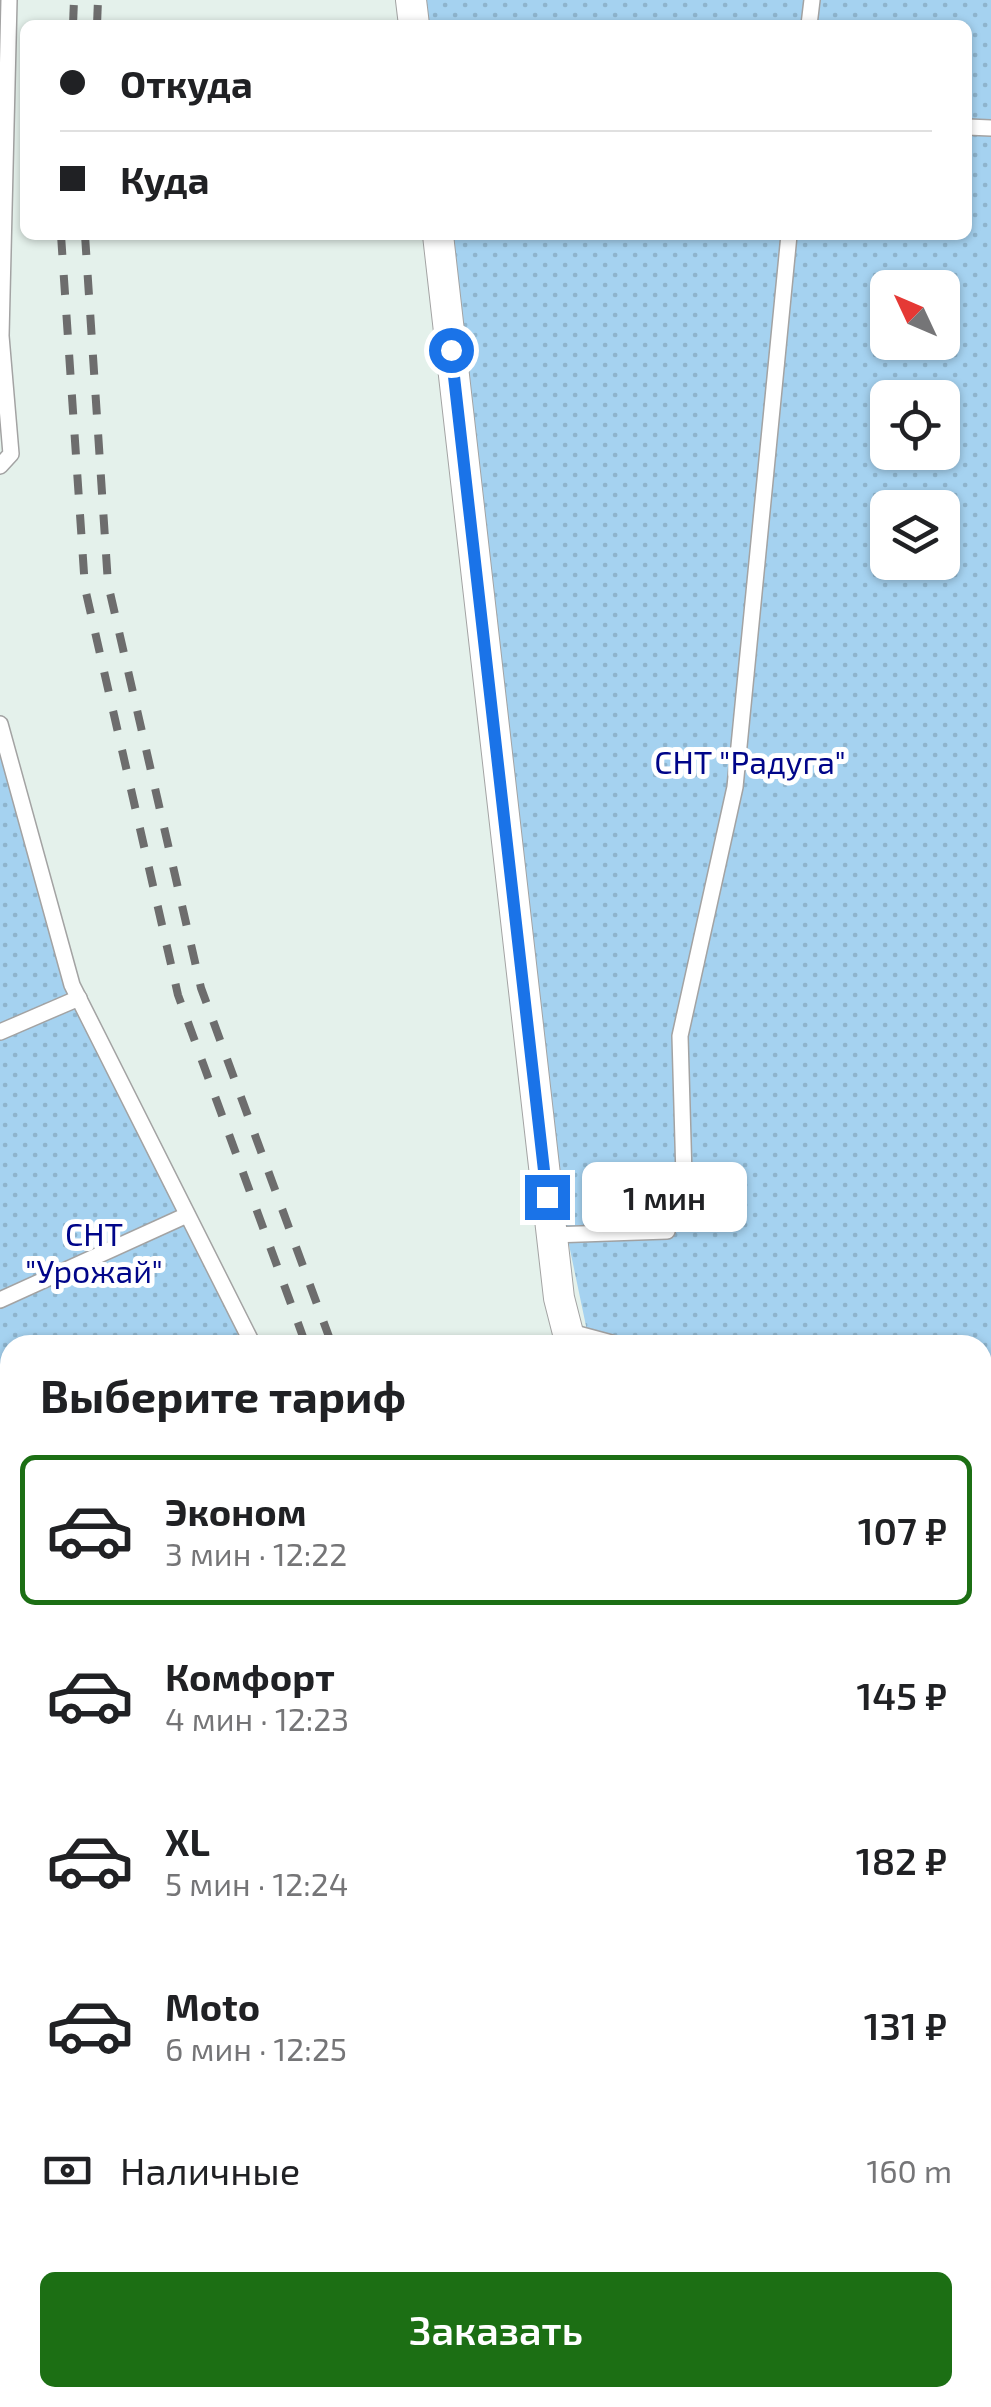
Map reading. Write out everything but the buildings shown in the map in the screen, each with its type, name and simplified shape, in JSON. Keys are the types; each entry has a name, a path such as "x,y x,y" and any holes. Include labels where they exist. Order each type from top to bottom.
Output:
{"street":[{"path":"439,240 559,1298 568,1335"}],"lane":[{"path":"0,466 10,454 1,336 6,8"},
{"path":"552,1235 667,1231 684,1177 680,1036 735,786 789,240"},
{"path":"0,724 7,781 72,984 248,1335"},
{"path":"0,1032 78,998"},
{"path":"0,1300 188,1215"}],"green space":[{"name":"СНТ \"Радуга\"","path":"426,0 991,0 991,1335 588,1335 564,1221 447,240 972,240 972,20 428,20"},
{"name":"СНТ \"Урожай\"","path":"0,724 72,985 238,1335 0,1335"}],"railway":[{"path":"73,20 74,0"},
{"path":"97,20 98,0"},
{"path":"61,240 85,588 178,995 302,1335"},
{"path":"85,240 108,584 201,988 328,1335"}],"route":[{"path":"451,350 547,1197"}]}
